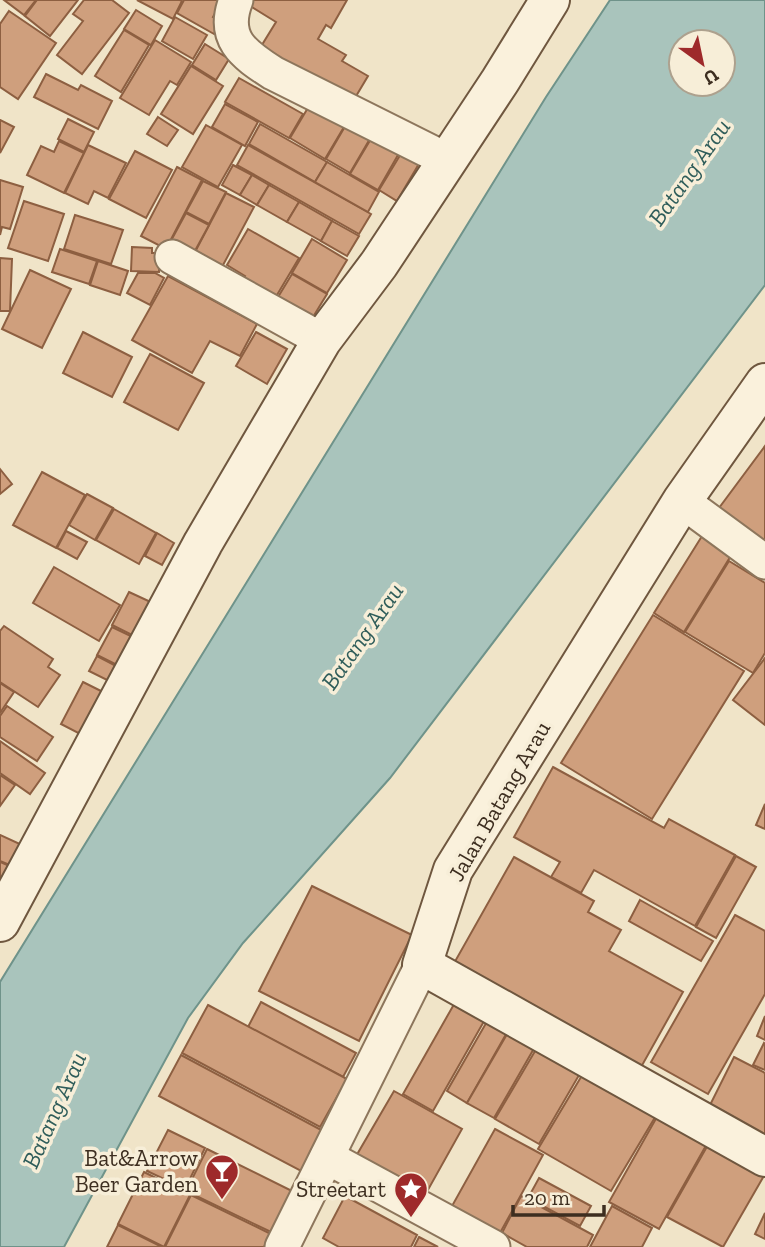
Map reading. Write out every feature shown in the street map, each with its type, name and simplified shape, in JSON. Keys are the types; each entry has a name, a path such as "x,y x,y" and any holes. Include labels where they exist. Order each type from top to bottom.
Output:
{"street":[{"path":"236,0 230,28 237,43 249,57 273,73 447,160"},
{"path":"0,922 203,544 322,340 379,264 550,0"},
{"path":"172,257 322,340"},
{"name":"Jalan Batang Arau","path":"282,1247 422,965 453,870 682,501 765,383"},
{"path":"682,501 765,562"},
{"path":"422,965 765,1157"},
{"path":"327,1157 493,1247"}],"water":[{"name":"Batang Arau","path":"610,0 765,0 765,285 390,778 243,943 188,1018 64,1247 0,1247 0,982 546,97"}],"building":[{"path":"4,0 36,0 24,15"},
{"path":"37,0 78,0 50,36 25,16"},
{"path":"84,0 112,0 129,13 82,74 57,55 83,21 73,14"},
{"path":"137,0 180,0 182,1 173,19"},
{"path":"184,0 222,0 213,17 221,21 214,34 177,13"},
{"path":"250,0 347,0 331,28 326,25 318,39 346,55 342,61 368,76 349,108 257,53 276,22 247,4"},
{"path":"136,10 162,26 151,45 124,29"},
{"path":"9,11 56,43 18,99 0,87 0,24"},
{"path":"175,17 207,35 193,59 162,41"},
{"path":"124,30 149,45 121,92 95,76"},
{"path":"155,40 191,62 177,85 170,81 149,115 120,98"},
{"path":"205,44 229,59 216,80 192,65"},
{"path":"191,66 223,86 193,134 161,114"},
{"path":"46,74 78,90 81,85 112,101 98,129 34,97"},
{"path":"239,78 303,114 289,138 225,102"},
{"path":"225,104 258,122 245,146 212,127"},
{"path":"309,106 344,127 325,159 290,138"},
{"path":"158,117 178,130 167,146 147,134"},
{"path":"68,119 94,132 84,152 58,139"},
{"path":"0,120 14,127 0,153"},
{"path":"347,123 371,137 350,173 326,159"},
{"path":"260,124 327,162 315,182 249,144"},
{"path":"206,125 242,145 218,187 182,167"},
{"path":"375,132 402,148 378,190 350,174"},
{"path":"59,141 84,153 64,193 27,175 41,146 54,152"},
{"path":"88,145 126,163 108,198 94,191 88,204 65,193"},
{"path":"248,145 371,214 359,234 237,165"},
{"path":"405,147 423,157 397,201 379,190"},
{"path":"135,151 172,170 146,218 109,199"},
{"path":"327,162 379,192 368,212 315,182"},
{"path":"233,165 252,175 240,195 222,185"},
{"path":"177,167 202,180 166,249 141,236"},
{"path":"252,175 269,185 257,205 240,195"},
{"path":"0,180 23,187 10,229 2,227 0,235"},
{"path":"203,181 226,192 209,224 186,212"},
{"path":"269,185 299,202 287,222 257,205"},
{"path":"226,193 254,207 222,267 195,252"},
{"path":"24,201 64,214 48,261 8,248"},
{"path":"299,202 332,221 321,241 287,222"},
{"path":"186,213 209,225 190,260 167,248"},
{"path":"75,215 123,230 111,264 64,249"},
{"path":"332,221 359,236 347,256 321,241"},
{"path":"248,229 299,258 274,300 242,281 245,276 227,265"},
{"path":"312,239 347,260 327,293 292,273"},
{"path":"132,247 152,248 152,253 160,253 159,272 131,271"},
{"path":"60,249 97,261 89,284 52,272"},
{"path":"0,258 12,259 10,311 0,311"},
{"path":"98,261 128,271 120,295 90,285"},
{"path":"30,270 71,289 42,348 2,329"},
{"path":"138,273 155,273 164,278 150,305 127,293"},
{"path":"292,274 327,294 310,322 275,302"},
{"path":"168,276 257,324 240,356 210,341 192,373 132,340"},
{"path":"83,332 132,357 112,397 63,373"},
{"path":"256,332 287,349 267,384 236,366"},
{"path":"150,354 204,383 178,430 124,402"},
{"path":"765,446 765,543 719,508"},
{"path":"0,469 12,484 0,494"},
{"path":"42,472 85,495 56,548 13,525"},
{"path":"87,494 113,508 95,540 69,525"},
{"path":"114,509 156,533 139,564 96,540"},
{"path":"66,531 87,542 77,559 57,548"},
{"path":"157,533 174,543 162,565 145,556"},
{"path":"702,536 732,554 684,632 654,613"},
{"path":"729,561 765,583 765,653 753,673 685,632"},
{"path":"54,567 120,605 99,641 33,603"},
{"path":"129,592 155,604 138,638 112,625"},
{"path":"653,615 744,671 652,819 561,763"},
{"path":"4,626 53,659 48,667 60,675 38,707 0,682 0,631"},
{"path":"112,627 137,639 123,668 97,655"},
{"path":"97,656 122,669 115,684 89,671"},
{"path":"765,658 765,725 733,700"},
{"path":"83,682 107,694 84,736 61,724"},
{"path":"0,683 14,692 0,713"},
{"path":"7,706 53,737 37,761 0,737 0,716"},
{"path":"0,741 45,773 30,794 0,773"},
{"path":"553,767 664,828 669,819 735,855 695,926 594,870 581,893 551,877 560,862 514,837"},
{"path":"0,775 15,785 0,806"},
{"path":"765,804 765,829 756,825"},
{"path":"0,835 22,845 12,866 0,861"},
{"path":"736,856 756,867 716,938 696,927"},
{"path":"514,857 594,901 588,912 621,930 609,951 683,992 640,1069 453,965"},
{"path":"0,862 12,867 0,892"},
{"path":"312,886 412,935 359,1041 259,991"},
{"path":"640,900 713,941 701,961 629,921"},
{"path":"735,915 765,931 765,994 708,1094 651,1062"},
{"path":"457,999 487,1016 433,1111 403,1094"},
{"path":"261,1002 356,1053 343,1077 248,1027"},
{"path":"208,1005 347,1079 320,1127 182,1053"},
{"path":"765,1016 765,1040 757,1036"},
{"path":"489,1018 509,1029 467,1103 447,1091"},
{"path":"510,1029 536,1045 494,1118 467,1103"},
{"path":"765,1044 765,1070 753,1065"},
{"path":"538,1046 582,1070 539,1144 495,1119"},
{"path":"181,1055 325,1132 303,1172 159,1096"},
{"path":"734,1057 765,1073 765,1144 705,1115"},
{"path":"584,1072 657,1114 611,1191 538,1149"},
{"path":"394,1091 462,1129 424,1197 355,1158"},
{"path":"658,1115 708,1142 659,1229 609,1202"},
{"path":"495,1129 543,1155 500,1233 452,1206"},
{"path":"168,1130 205,1148 185,1189 147,1171"},
{"path":"709,1143 765,1174 723,1247 667,1217"},
{"path":"207,1149 292,1191 271,1232 186,1191"},
{"path":"144,1172 190,1195 164,1247 118,1224"},
{"path":"539,1178 591,1206 580,1226 528,1198"},
{"path":"191,1195 271,1234 264,1247 165,1247"},
{"path":"345,1196 417,1235 411,1247 339,1247 323,1238"},
{"path":"521,1196 593,1235 587,1247 527,1247 502,1233"},
{"path":"612,1206 652,1228 642,1247 590,1247"},
{"path":"765,1213 765,1239 755,1234"},
{"path":"118,1225 162,1247 107,1247"},
{"path":"419,1237 438,1247 414,1247"}],"place":[{"name":"Bat&Arrow Beer Garden","path":"222,1201"},
{"name":"Streetart","path":"411,1219"}]}
